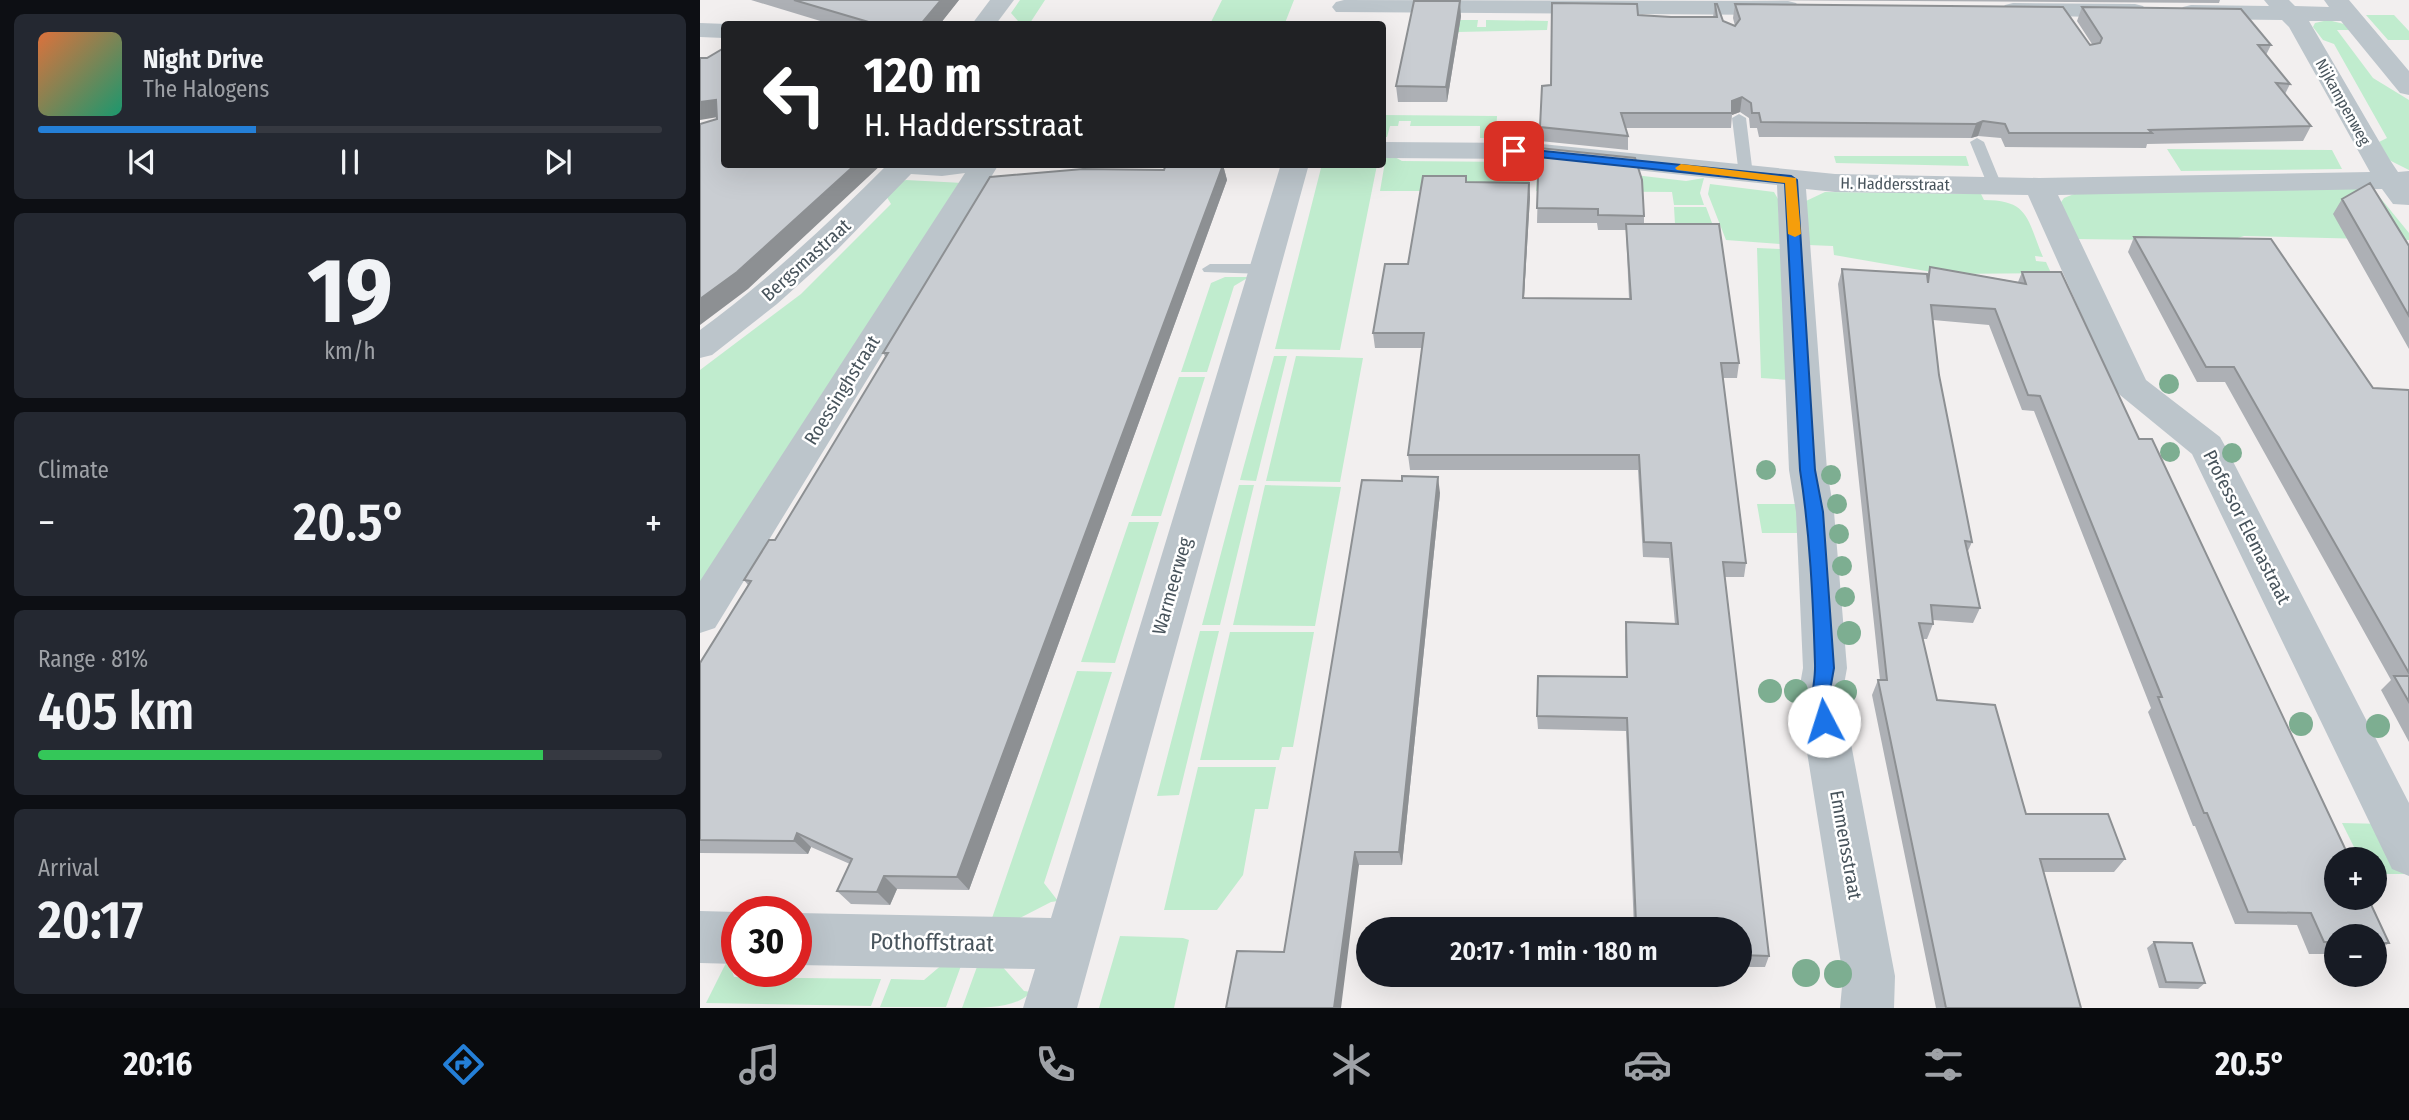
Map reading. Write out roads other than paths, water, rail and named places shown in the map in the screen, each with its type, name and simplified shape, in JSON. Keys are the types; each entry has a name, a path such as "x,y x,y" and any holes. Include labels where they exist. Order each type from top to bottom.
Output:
{"street":[{"path":"986,21 1002,0"},
{"path":"1338,9 1670,4 1723,13 1814,8"},
{"path":"1994,9 2065,16 2282,6 2343,7 2409,87"},
{"name":"Nijkampenweg","path":"2282,6 2300,24 2399,180 2409,205"},
{"path":"700,30 721,30"},
{"name":"H. Haddersstraat","path":"1386,150 1532,151 1791,180 2039,187 2399,180"},
{"name":"Bergsmastraat","path":"700,347 766,297 816,253 901,168"},
{"name":"Roessinghstraat","path":"700,616 982,168"},
{"name":"Warmeerweg","path":"1050,1008 1294,168"},
{"name":"Emmensstraat","path":"1791,180 1808,470 1815,512 1825,668 1820,696 1869,976 1867,1008"},
{"name":"Professor Elemastraat","path":"2039,187 2132,387 2207,446 2409,853"},
{"path":"700,937 721,938"},
{"name":"Pothoffstraat","path":"812,939 1069,944"}],"lane":[{"path":"1739,118 1746,175"},
{"path":"1977,142 1995,186"},
{"path":"1210,269 1265,269"}]}
